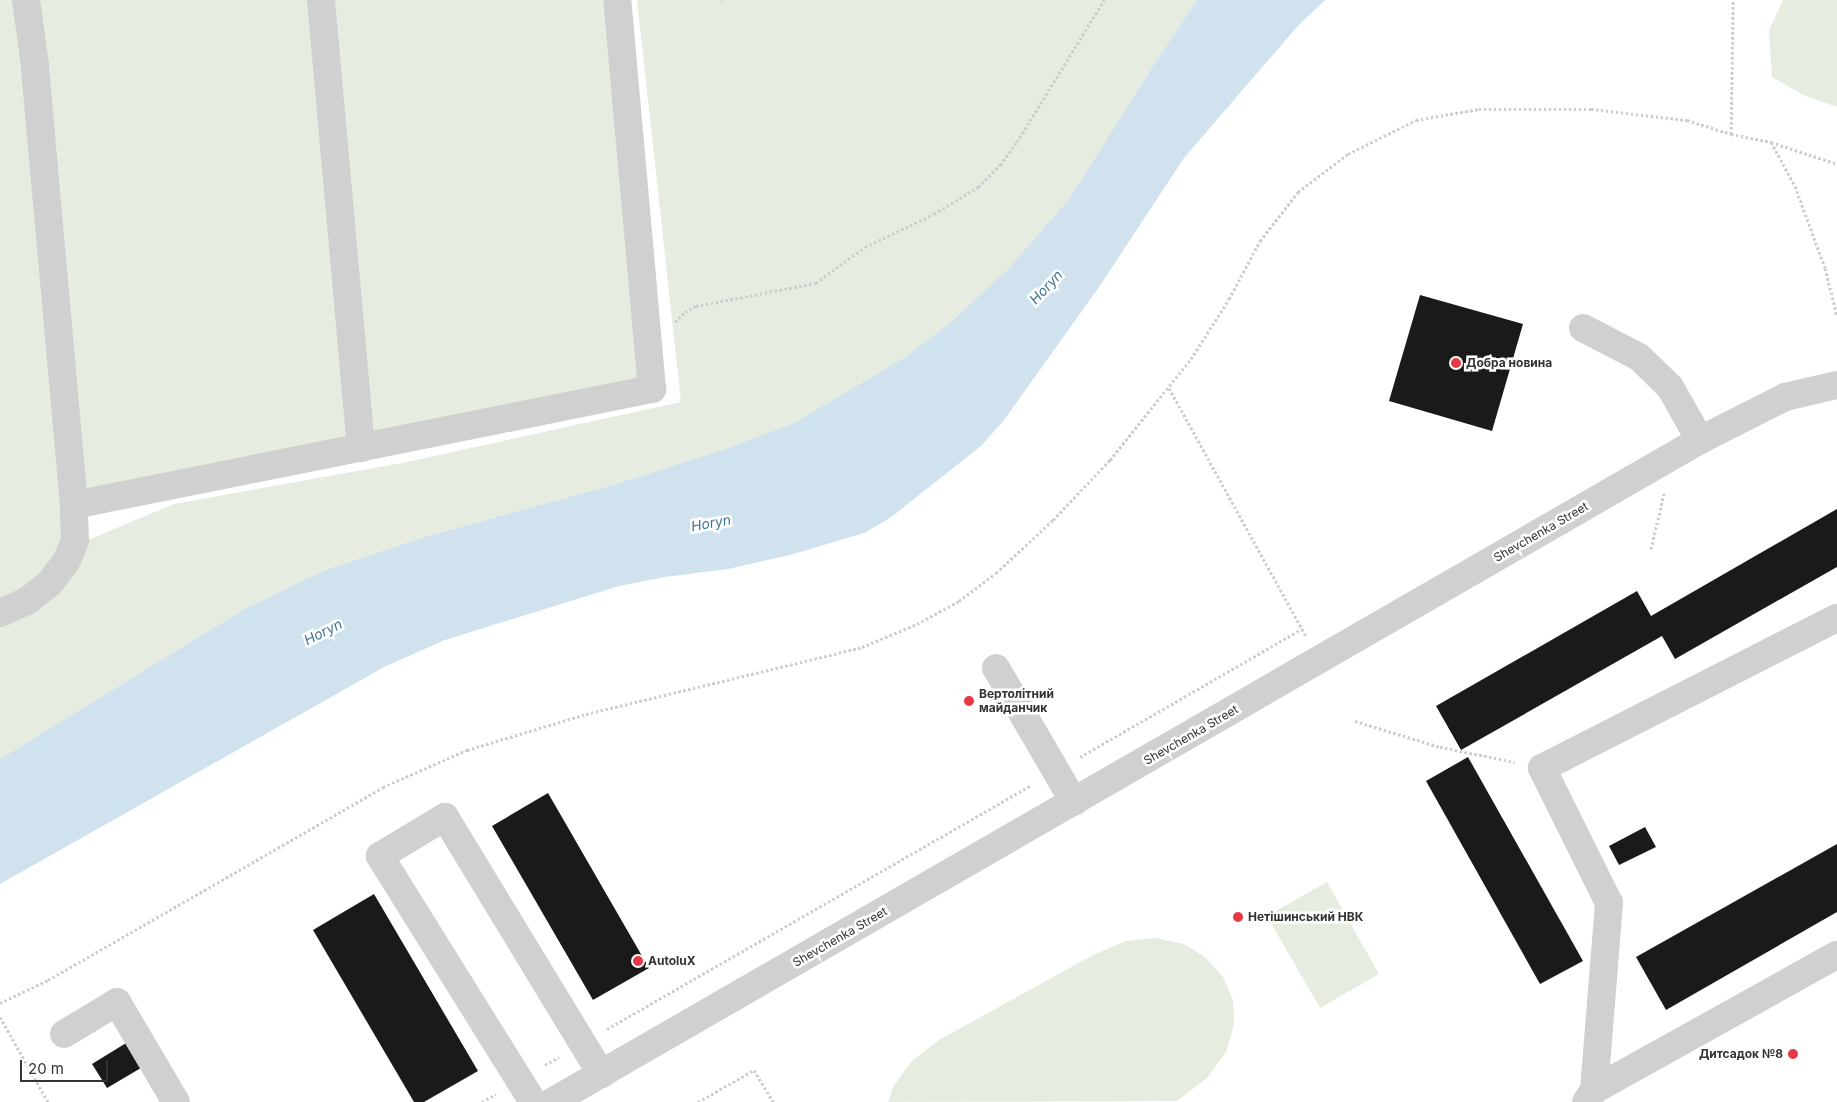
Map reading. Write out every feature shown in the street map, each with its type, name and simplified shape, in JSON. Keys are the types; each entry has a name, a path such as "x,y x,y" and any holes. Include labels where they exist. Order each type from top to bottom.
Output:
{"street":[{"path":"0,613 28,601 40,592 58,573 75,541 74,505 35,65 26,0"},
{"path":"321,0 361,448"},
{"path":"74,505 652,389 617,0"},
{"path":"1583,328 1639,357 1670,386 1700,440"},
{"name":"Shevchenka Street","path":"552,1102 1700,440 1785,397 1837,385"},
{"path":"1590,1096 1609,903 1542,768 1837,618"},
{"path":"996,668 1074,802"},
{"path":"527,1091 380,856 445,817 601,1074"},
{"path":"1590,1096 1837,955"},
{"path":"64,1034 117,1002 176,1102"}],"path":[{"path":"673,328 679,317 696,306 816,283 865,247 934,214 978,187 1000,165 1017,142 1104,0"},
{"path":"1731,134 1733,0"},
{"path":"0,1002 48,980 383,787 467,750 586,714 862,647 917,624 959,601 988,578 1053,520 1110,460 1192,359 1225,306 1260,241 1298,192 1348,154 1416,120 1479,109 1591,109 1687,120 1731,134 1770,142 1837,164"},
{"path":"1770,142 1795,186 1825,268 1837,316"},
{"path":"1078,758 1302,629 1169,388"},
{"path":"1651,549 1673,456"},
{"path":"1355,721 1440,747 1542,768"},
{"path":"482,1102 527,1091 582,1043 1034,783"},
{"path":"0,1017 48,1102"},
{"path":"698,1102 754,1070 773,1102"}],"shaded area":[{"path":"0,0 606,0 641,384 64,496 66,539 51,567 0,603"},
{"path":"637,0 1197,0 1069,199 1008,269 951,322 905,357 794,423 722,450 616,484 428,536 323,571 246,608 0,759 0,622 83,542 174,504 402,463 681,402"},
{"path":"1783,0 1837,0 1837,107 1803,95 1772,77 1769,30"},
{"path":"1327,882 1379,974 1320,1008 1267,916"},
{"path":"1156,938 1184,944 1206,958 1223,977 1233,1000 1234,1025 1226,1052 1207,1078 1177,1101 888,1102 893,1087 911,1062 939,1040 1093,955 1126,941"}],"water":[{"name":"Horyn","path":"1197,0 1325,0 1296,28 1184,158 1099,287 1004,420 981,446 890,518 864,533 790,555 728,569 665,577 619,586 445,640 386,666 0,884 0,759 246,608 323,571 428,536 616,484 722,450 794,423 905,357 951,322 1008,269 1069,199"}],"building":[{"name":"Добра новина","path":"1420,295 1523,324 1492,431 1389,401"},
{"path":"1837,509 1837,567 1675,659 1662,636 1461,750 1436,706 1637,591 1651,616"},
{"path":"1468,757 1583,961 1540,984 1426,781"},
{"path":"548,793 649,968 593,1000 492,826"},
{"path":"1645,827 1656,847 1619,865 1609,846"},
{"path":"1837,844 1837,912 1666,1010 1636,957"},
{"path":"374,894 478,1071 424,1102 414,1102 313,930"},
{"path":"131,1040 146,1065 107,1088 92,1064"}],"place":[{"name":"Добра новина","path":"1456,363"},
{"name":"Вертолітний майданчик","path":"969,701"},
{"name":"Нетішинський НВК","path":"1238,917"},
{"name":"AutoluX","path":"638,961"},
{"name":"Дитсадок №8","path":"1793,1054"}]}
